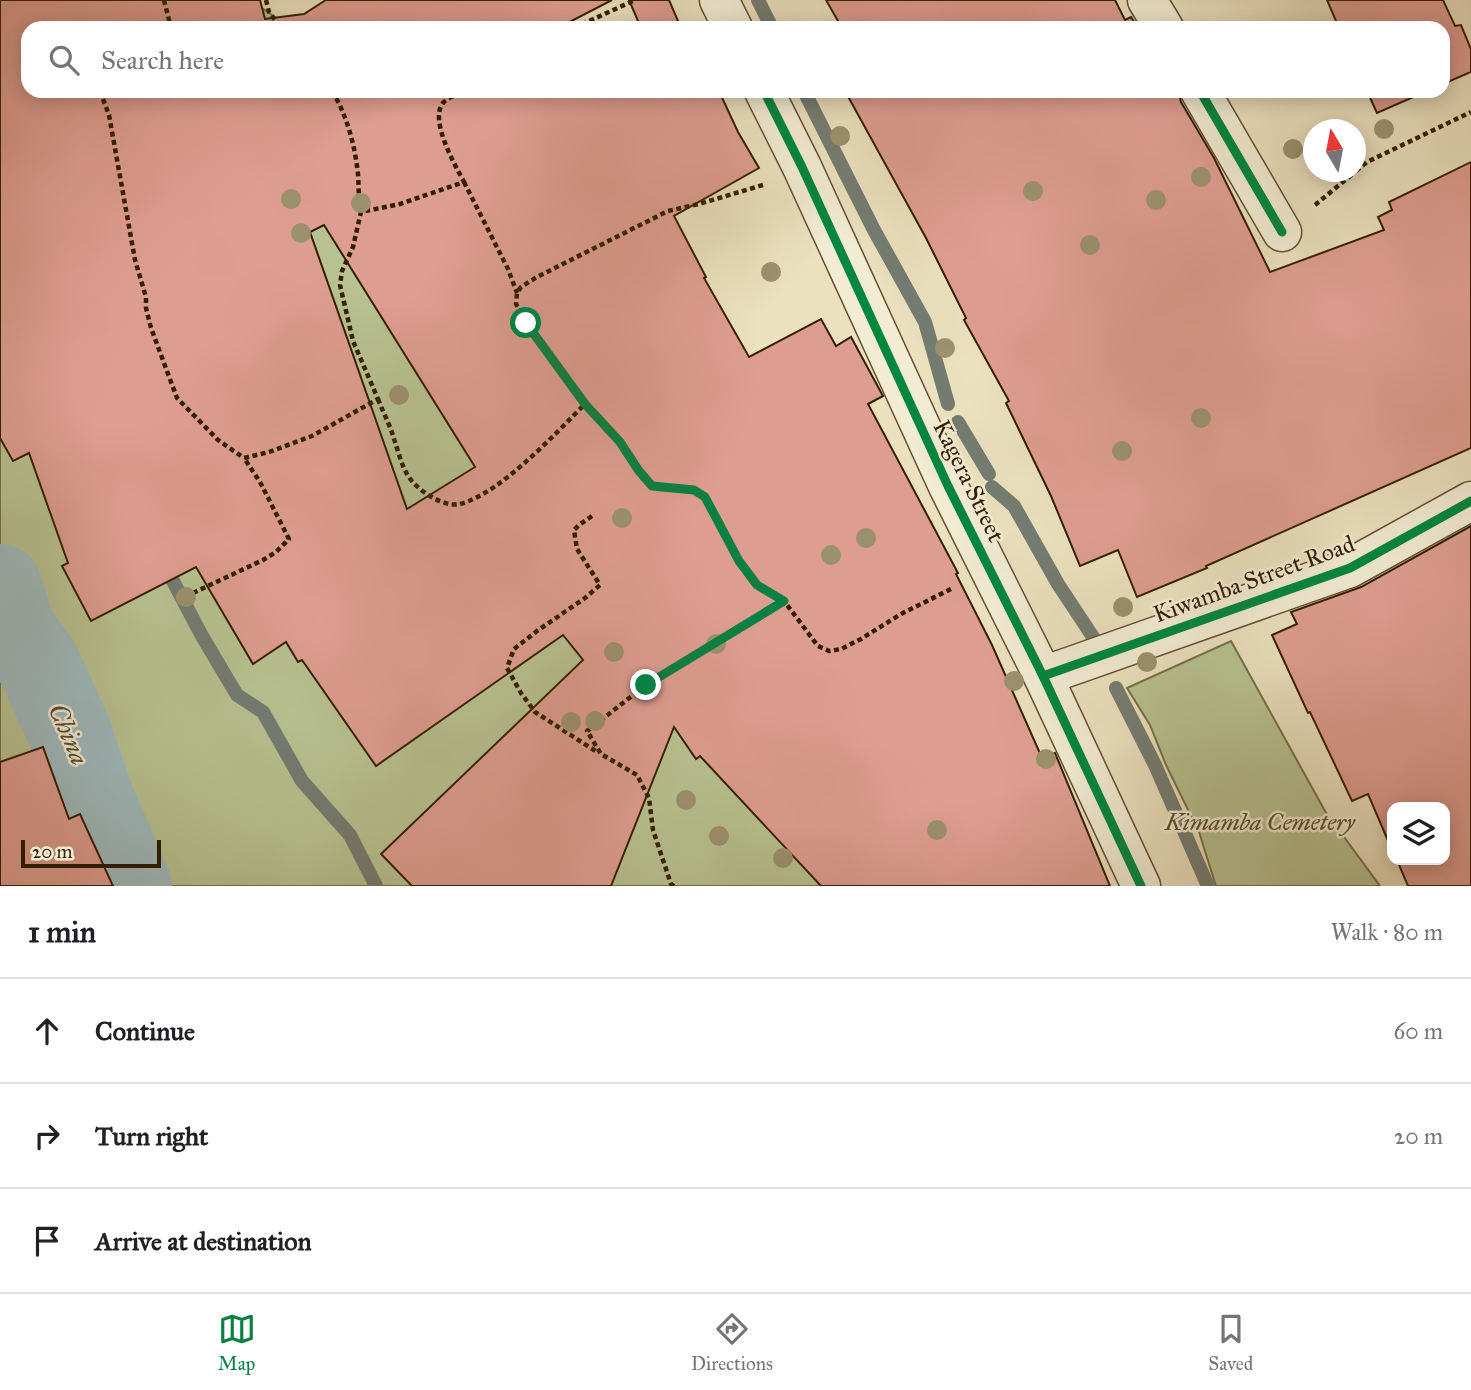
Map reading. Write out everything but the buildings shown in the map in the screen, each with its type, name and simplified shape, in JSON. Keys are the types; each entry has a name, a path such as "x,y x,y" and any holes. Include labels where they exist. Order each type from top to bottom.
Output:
{"street":[{"path":"719,0 730,21"},
{"path":"1147,0 1160,21"},
{"name":"Kagera Street","path":"768,98 802,167 948,486 1044,676 1141,886"},
{"path":"1204,98 1282,232"},
{"name":"Kiwamba Street Road","path":"1044,676 1350,568 1471,501"}],"path":[{"path":"164,0 169,21"},
{"path":"266,0 269,12 276,21"},
{"path":"589,21 635,0"},
{"path":"103,98 109,116 128,226 146,297 148,318 177,398 218,440 244,458 260,482 289,539 263,560 193,593"},
{"path":"336,98 352,139 361,212 340,285 353,341 392,432 407,475 425,493 449,505 461,504 486,492 513,472 585,404"},
{"path":"450,98 443,102 438,114 447,149 508,269 516,293 516,304 526,323 585,404 620,442 652,486 694,490 705,497 739,561 757,585 784,601 818,646 829,651 841,649 942,592 992,573"},
{"path":"1366,163 1471,112"},
{"path":"516,293 537,277 668,211 754,188 802,167"},
{"path":"361,212 400,204 464,182"},
{"path":"244,458 312,436 378,399"},
{"path":"592,516 574,530 577,548 600,585 514,649 507,668 535,712 637,775 649,798 653,830 671,884 674,886"},
{"path":"601,754 587,731 646,685 784,601"}],"green space":[{"path":"0,0 251,0 280,21 21,21 21,98 364,98 1085,886 0,886"},
{"name":"Kimamba Cemetery","path":"1231,641 1325,811 1380,886 1216,886 1199,832 1166,765 1150,725 1127,688"}],"waterway":[{"path":"758,0 768,21"},
{"path":"808,98 874,230 925,322 948,404"},
{"path":"958,422 989,474"},
{"path":"992,487 1014,506 1058,584 1093,637"},
{"path":"164,564 237,695 263,712 302,781 350,835 376,886"},
{"name":"China","path":"0,586 14,631 38,663 69,731 91,796 130,886"},
{"path":"1116,688 1155,765 1208,886"}],"cycle path":[{"path":"768,98 802,167 948,486 1043,676 1141,886"},
{"path":"1204,98 1282,232"},
{"path":"1043,676 1350,568 1471,501"}],"route":[{"path":"526,323 585,404 620,442 652,486 694,490 705,497 739,561 757,585 784,601 646,685"}]}
